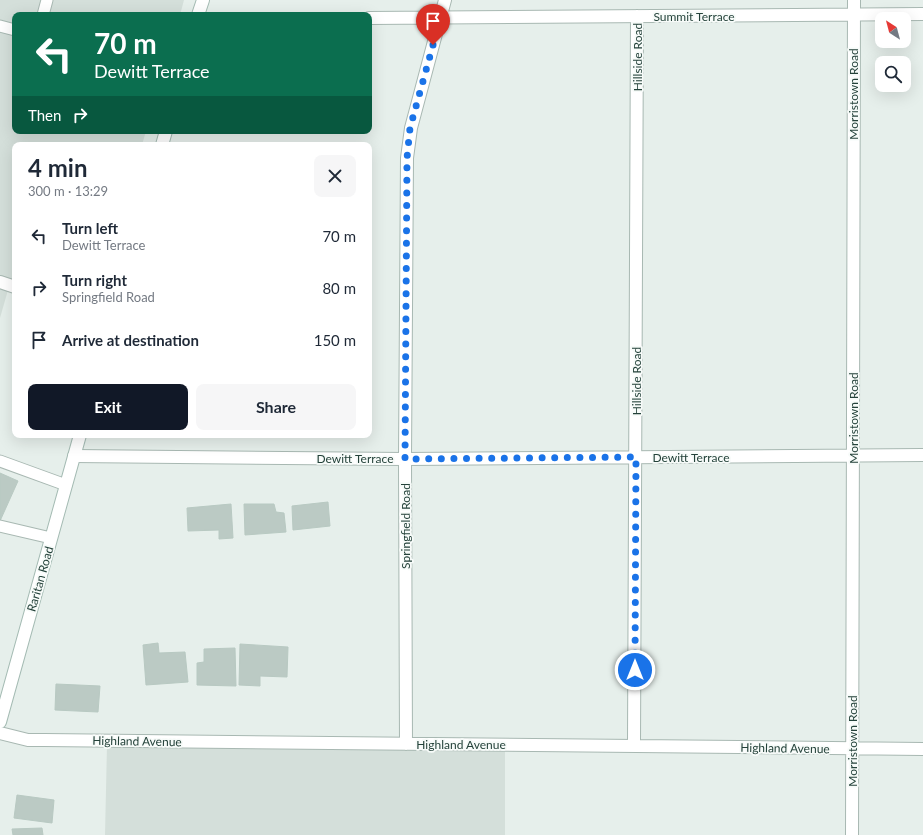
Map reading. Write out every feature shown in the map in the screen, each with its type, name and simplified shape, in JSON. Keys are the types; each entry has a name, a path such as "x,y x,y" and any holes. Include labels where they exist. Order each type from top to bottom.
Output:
{"street":[{"path":"199,12 203,0"},
{"name":"Springfield Road","path":"406,744 405,459 407,158 410,128 445,0"},
{"name":"Morristown Road","path":"852,835 854,0"},
{"name":"Summit Terrace","path":"372,18 923,14"},
{"name":"Hillside Road","path":"634,745 637,16"},
{"path":"0,282 12,286"},
{"name":"Raritan Road","path":"0,722 79,438"},
{"name":"Dewitt Terrace","path":"74,456 405,459 923,455"},
{"name":"Highland Avenue","path":"0,733 13,737 38,740 923,749"}],"lane":[{"path":"44,12 47,0"},
{"path":"0,26 12,29"},
{"path":"0,461 66,485"},
{"path":"0,526 52,538"}],"shaded area":[{"path":"0,0 184,0 181,12 12,12 12,134 145,134 143,142 12,142 12,283 10,283 0,318"},
{"path":"107,745 505,748 505,835 105,835"}],"building":[{"path":"0,473 18,481 0,521"},
{"path":"328,502 330,526 293,530 292,506"},
{"path":"231,504 233,538 219,539 219,530 188,531 187,508"},
{"path":"244,504 274,504 276,512 284,513 286,532 245,535"},
{"path":"158,643 159,653 185,652 188,682 146,685 143,645"},
{"path":"240,644 288,647 287,677 260,676 260,686 239,685"},
{"path":"235,648 236,686 197,685 197,663 204,662 204,649"},
{"path":"56,684 100,686 98,712 55,710"},
{"path":"17,795 54,800 52,823 14,818"},
{"path":"42,828 43,835 13,835 12,829"}],"route":[{"path":"433,45 410,128 407,158 405,459 636,457 635,670"}]}
